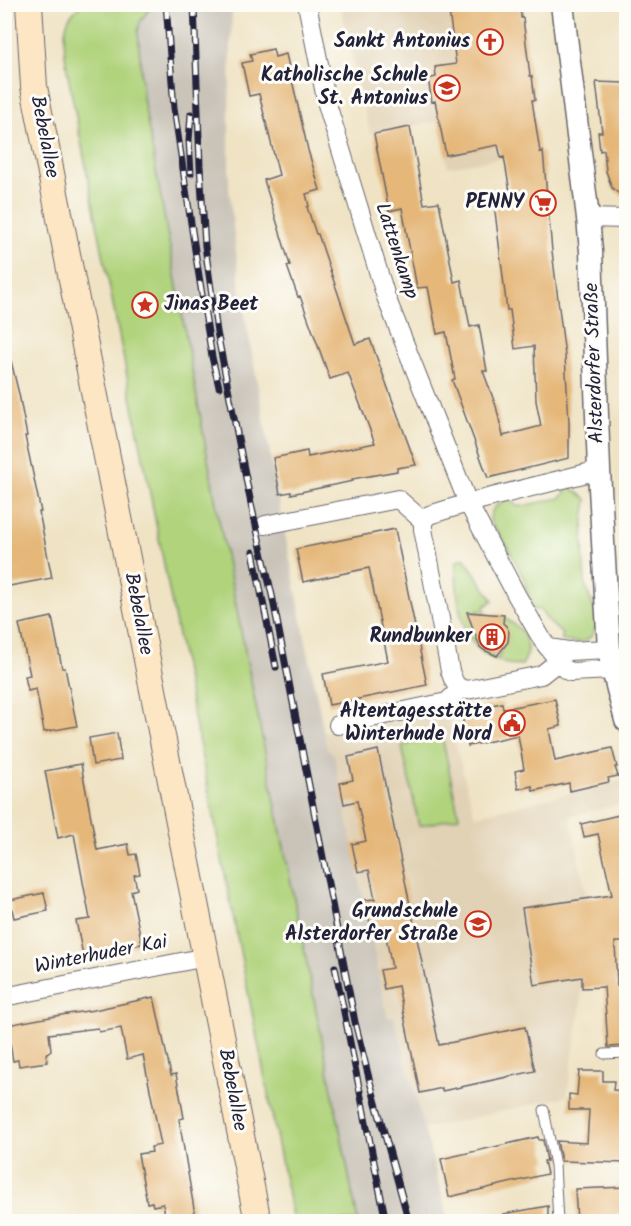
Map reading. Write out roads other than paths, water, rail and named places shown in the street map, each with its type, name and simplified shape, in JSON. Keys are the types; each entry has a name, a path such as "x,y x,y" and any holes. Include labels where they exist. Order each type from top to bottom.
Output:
{"main road":[{"name":"Bebelallee","path":"28,4 34,87 258,1221"}],"street":[{"name":"Lattenkamp","path":"307,4 327,104 387,297 468,503 517,596 543,641 554,655"},
{"name":"Alsterdorfer Straße","path":"562,4 588,218 593,284 600,470 611,659 627,720"},
{"path":"588,218 627,219"},
{"path":"600,470 429,515 423,521 423,529 450,671 460,688 467,690 541,675 554,655 568,651 611,659"},
{"path":"265,525 398,499 423,521"},
{"path":"338,725 447,702 460,688"},
{"name":"Winterhuder Kai","path":"4,997 206,957"}],"lane":[{"path":"604,1054 627,1053"},
{"path":"544,1110 555,1166 558,1221"}],"railway":[{"path":"166,4 174,108 212,357 219,387"},
{"path":"194,4 205,246 217,332 251,504 272,595 355,1022 409,1222"},
{"path":"191,114 189,141 191,173"},
{"path":"253,552 276,667"},
{"path":"335,967 386,1222"}],"place":[{"name":"Sankt Antonius","path":"490,42"},
{"name":"Katholische Schule St. Antonius","path":"447,88"},
{"name":"PENNY","path":"543,203"},
{"name":"Jinas Beet","path":"145,305"},
{"name":"Rundbunker","path":"492,637"},
{"name":"Altentagesstätte Winterhude Nord","path":"512,723"},
{"name":"Grundschule Alsterdorfer Straße","path":"478,924"}]}
